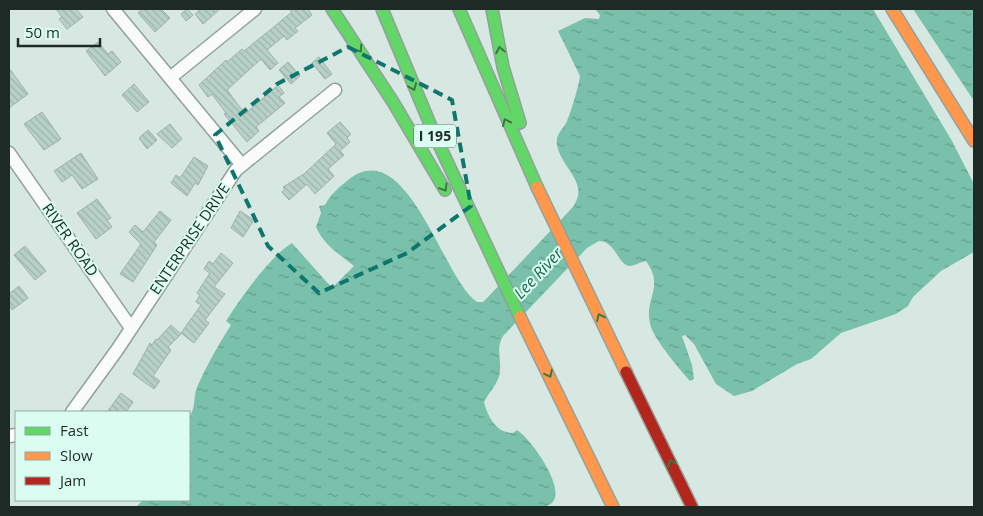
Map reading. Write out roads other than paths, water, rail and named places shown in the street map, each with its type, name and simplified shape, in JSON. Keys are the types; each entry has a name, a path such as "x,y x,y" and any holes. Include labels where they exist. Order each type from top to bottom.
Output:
{"main road":[{"path":"332,9 393,102 456,208 494,261"},
{"name":"I 195","path":"382,9 425,114 613,507"},
{"path":"459,9 491,88 542,198 692,507"},
{"path":"492,9 503,67 542,198"},
{"path":"892,9 974,141"}],"street":[{"path":"113,9 242,165"},
{"path":"170,78 255,9"},
{"name":"ENTERPRISE DRIVE","path":"73,411 242,165 335,90"},
{"name":"RIVER ROAD","path":"9,153 131,328"}],"water":[{"name":"Lee River","path":"595,9 873,9 952,141 974,184 974,252 941,271 913,297 908,306 896,314 841,333 811,359 797,364 752,391 734,396 716,384 694,344 685,335 682,336 692,365 694,379 690,381 674,363 653,333 651,327 649,308 654,279 646,261 632,266 626,265 609,245 599,241 587,248 503,336 499,349 500,374 484,402 490,418 497,427 513,433 517,430 530,442 544,462 550,473 556,493 550,505 540,507 136,507 142,501 190,501 190,415 193,410 197,387 231,325 226,321 265,267 292,243 332,288 354,266 327,244 316,227 321,213 319,206 325,205 335,191 348,180 369,171 388,176 406,192 422,215 464,288 477,302 483,302 572,208 577,199 577,184 560,154 557,141 558,135 569,117 580,76 558,31 585,18 599,19 600,15"},
{"path":"913,9 974,9 974,101"}]}
